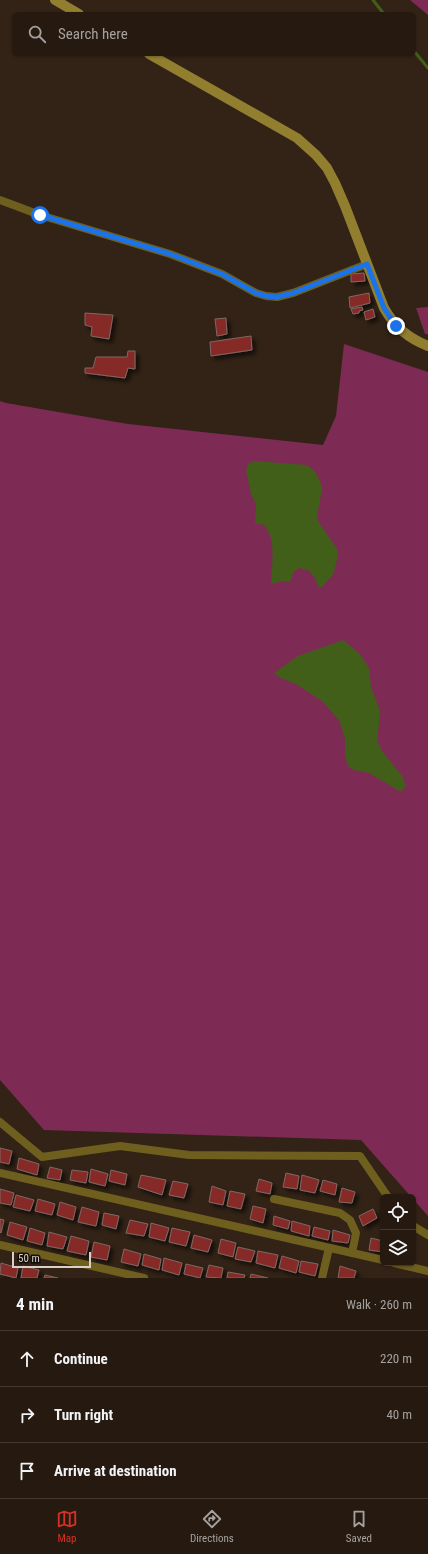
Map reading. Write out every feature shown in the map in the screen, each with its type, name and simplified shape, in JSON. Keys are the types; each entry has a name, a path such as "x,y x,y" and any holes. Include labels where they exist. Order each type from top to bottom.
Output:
{"street":[{"path":"55,0 76,12"},
{"path":"153,56 297,138 316,155 327,168 335,182 389,318 403,332 428,346"},
{"path":"0,200 40,215 170,254 222,274 256,293 266,296 277,297 293,293 367,264"},
{"path":"0,1122 42,1157 120,1146 189,1155 360,1156 386,1194"},
{"path":"0,1173 380,1259"},
{"path":"274,1199 340,1213 350,1220 356,1232 352,1253"},
{"path":"416,1228 428,1235"},
{"path":"0,1245 144,1278"},
{"path":"322,1278 329,1248"},
{"path":"407,1266 428,1271"}],"shaded area":[{"path":"410,0 428,0 428,15"},
{"path":"428,307 428,334 425,334 416,308"},
{"path":"344,344 428,372 428,1216 416,1202 416,1194 409,1194 361,1140 44,1130 0,1080 0,401 128,424 323,445 336,416"},
{"path":"254,461 307,465 315,472 320,481 322,489 317,516 318,521 337,549 338,556 333,575 323,586 319,588 315,578 308,570 299,568 293,572 291,581 289,582 280,581 273,584 271,581 273,559 272,542 267,529 262,524 256,524 255,522 256,504 251,494 246,470 248,464"},
{"path":"343,640 359,653 369,668 371,687 379,708 380,716 377,741 382,751 402,776 406,786 401,792 369,773 354,770 348,766 345,756 345,739 339,720 322,701 296,684 281,678 274,673 298,656"}],"building":[{"path":"364,273 365,281 351,282 351,274"},
{"path":"369,293 370,303 350,308 349,297"},
{"path":"362,307 363,310 359,311 359,313 353,314 351,309"},
{"path":"373,309 375,317 366,320 364,312"},
{"path":"85,313 113,315 109,339 91,336 92,327 85,325"},
{"path":"226,318 227,334 217,336 215,319"},
{"path":"251,336 252,350 211,356 210,342"},
{"path":"128,351 135,351 135,369 128,368 125,378 85,373 85,368 93,368 96,357 127,357"},
{"path":"0,1148 12,1151 9,1164 0,1162"},
{"path":"19,1158 39,1164 37,1175 17,1169"},
{"path":"50,1167 62,1170 60,1180 47,1178"},
{"path":"91,1169 108,1174 105,1186 89,1182"},
{"path":"72,1170 88,1172 86,1183 70,1180"},
{"path":"111,1170 127,1174 125,1185 109,1181"},
{"path":"286,1173 299,1176 297,1189 283,1187"},
{"path":"141,1175 166,1180 162,1195 138,1187"},
{"path":"302,1175 319,1180 315,1193 300,1190"},
{"path":"259,1179 272,1183 270,1194 256,1191"},
{"path":"323,1180 337,1184 335,1195 320,1191"},
{"path":"173,1181 188,1184 184,1198 169,1195"},
{"path":"212,1186 226,1191 223,1205 209,1202"},
{"path":"342,1188 355,1192 352,1203 339,1202"},
{"path":"0,1189 14,1193 11,1205 0,1203"},
{"path":"230,1191 245,1194 241,1209 227,1206"},
{"path":"16,1195 34,1200 30,1211 13,1207"},
{"path":"38,1199 55,1204 52,1215 35,1211"},
{"path":"60,1202 76,1207 73,1220 57,1215"},
{"path":"253,1206 266,1209 263,1223 250,1219"},
{"path":"82,1207 99,1212 96,1226 78,1222"},
{"path":"373,1209 377,1218 363,1226 359,1216"},
{"path":"104,1213 119,1216 116,1229 102,1225"},
{"path":"274,1216 290,1221 288,1229 273,1225"},
{"path":"0,1219 4,1220 1,1233 0,1232"},
{"path":"130,1220 148,1224 144,1236 126,1233"},
{"path":"292,1221 310,1226 309,1236 291,1231"},
{"path":"10,1222 27,1227 23,1240 7,1235"},
{"path":"151,1223 169,1228 165,1241 149,1237"},
{"path":"314,1227 330,1231 328,1240 312,1236"},
{"path":"30,1228 45,1233 42,1245 27,1241"},
{"path":"172,1228 190,1232 186,1246 169,1242"},
{"path":"333,1230 350,1235 348,1243 332,1241"},
{"path":"49,1232 67,1237 63,1249 47,1246"},
{"path":"194,1235 212,1240 208,1252 191,1248"},
{"path":"71,1236 89,1241 86,1255 67,1251"},
{"path":"371,1238 380,1240 380,1252 369,1250"},
{"path":"221,1239 236,1243 233,1257 218,1253"},
{"path":"94,1242 110,1246 107,1260 91,1257"},
{"path":"238,1247 255,1251 251,1262 235,1259"},
{"path":"124,1249 141,1254 138,1266 121,1262"},
{"path":"258,1251 278,1255 275,1268 256,1263"},
{"path":"144,1254 161,1259 159,1270 142,1265"},
{"path":"282,1256 299,1261 296,1273 279,1268"},
{"path":"164,1258 182,1263 179,1275 162,1270"},
{"path":"301,1261 318,1264 315,1276 299,1272"},
{"path":"1,1263 18,1268 16,1278 0,1274"},
{"path":"186,1264 203,1268 200,1278 184,1274"},
{"path":"209,1265 223,1268 221,1278 206,1277"},
{"path":"23,1266 39,1270 37,1278 21,1278"},
{"path":"340,1266 356,1271 354,1278 338,1278"},
{"path":"228,1272 245,1275 244,1278 227,1278"},
{"path":"251,1274 268,1278 250,1278"},
{"path":"45,1275 58,1278 44,1278"}],"waterway":[{"path":"373,0 382,12"},
{"path":"416,53 428,68"}],"route":[{"path":"40,215 170,254 222,274 256,293 266,296 277,297 293,293 367,264 384,308 389,318 396,326"}]}
